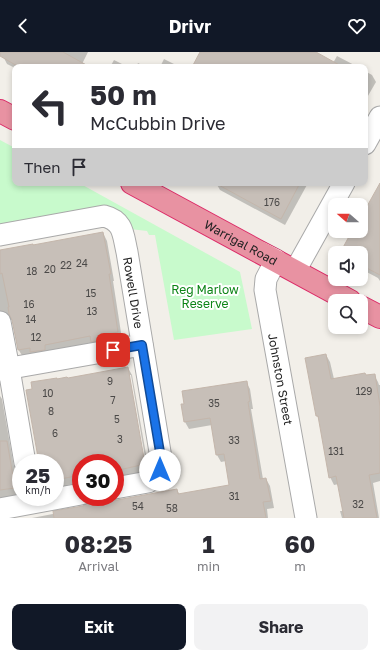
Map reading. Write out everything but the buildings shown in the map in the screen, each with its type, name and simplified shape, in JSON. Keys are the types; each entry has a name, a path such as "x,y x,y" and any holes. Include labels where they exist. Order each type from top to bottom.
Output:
{"highway":[{"path":"0,111 12,117"},
{"name":"Warrigal Road","path":"138,186 337,294"},
{"path":"368,311 380,317"}],"street":[{"path":"368,139 380,117"},
{"path":"295,271 342,186"},
{"name":"Rowell Drive","path":"0,235 104,216 116,220 120,227 127,252 162,464 157,475 148,482 124,486"},
{"name":"Johnston Street","path":"259,251 276,260 266,279 265,290 306,518"},
{"path":"0,322 5,369 23,454"},
{"path":"5,369 142,345"},
{"path":"0,509 12,506"}],"green space":[{"name":"Reg Marlow Reserve","path":"0,140 12,146 12,186 84,186 240,272 252,329 174,340 155,235 149,235 147,231 130,229 123,219 0,227"}],"route":[{"path":"113,350 142,345 162,464 160,470"}]}
